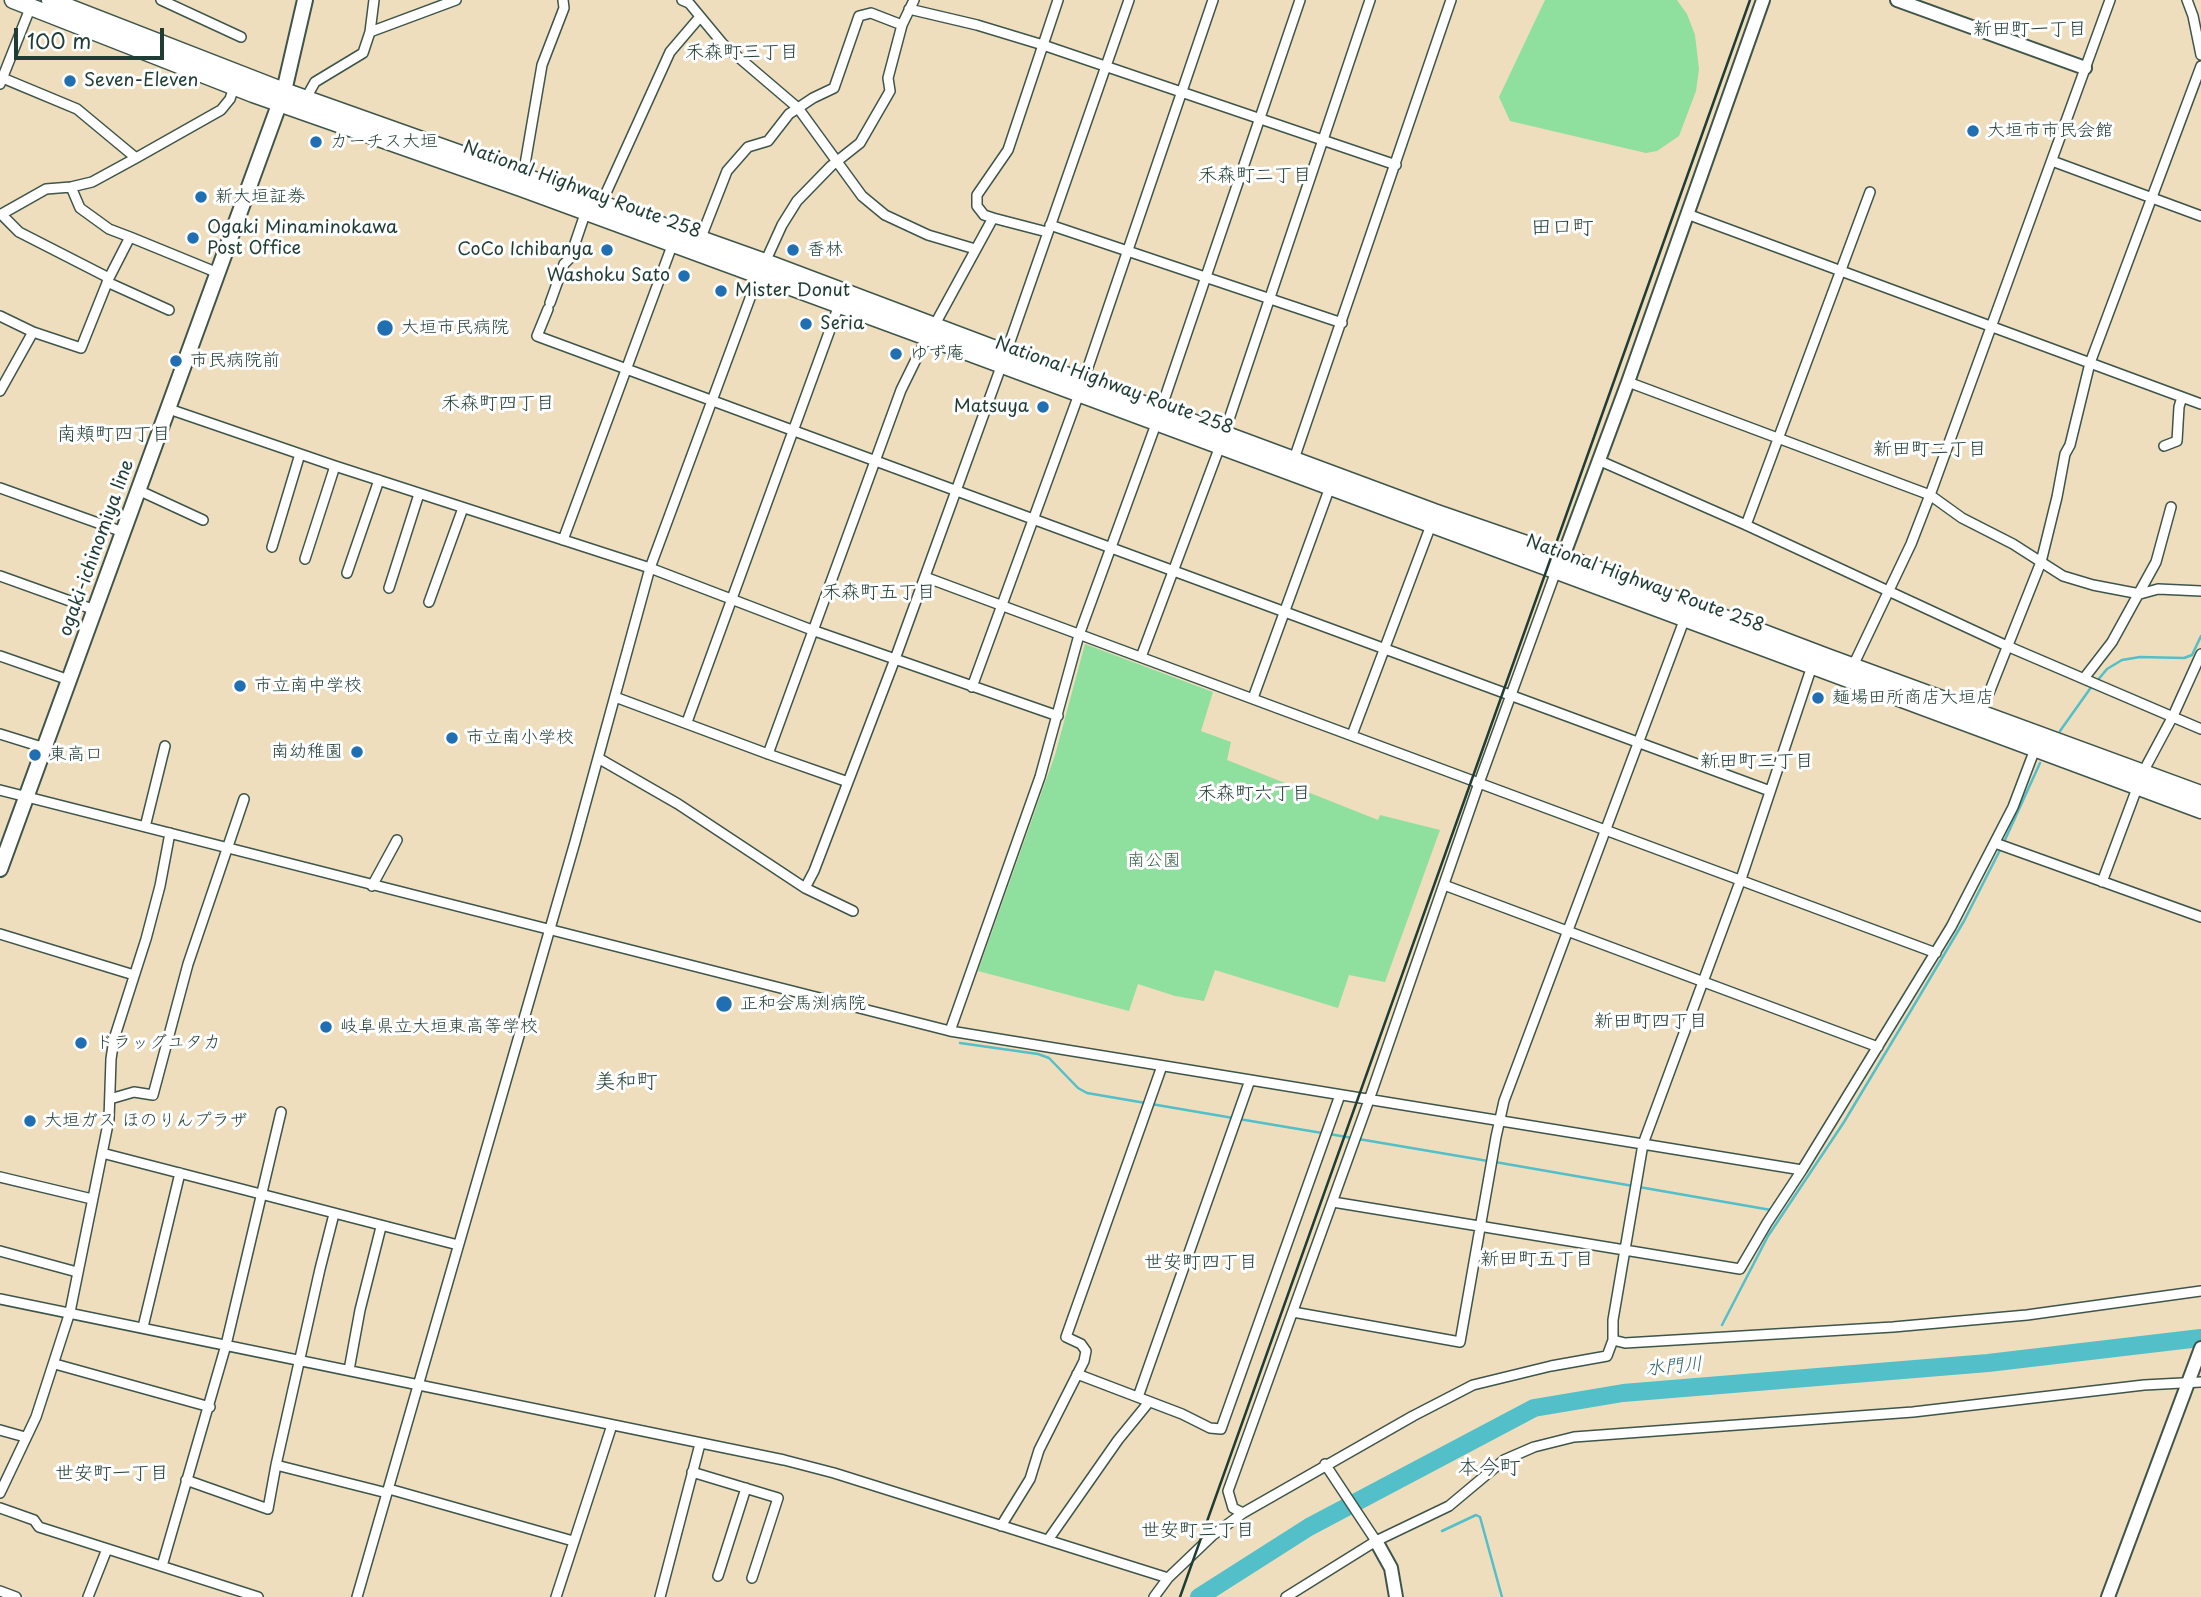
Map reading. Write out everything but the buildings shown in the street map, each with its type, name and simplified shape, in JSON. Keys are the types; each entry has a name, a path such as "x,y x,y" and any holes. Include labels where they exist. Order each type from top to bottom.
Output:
{"highway":[{"name":"National Highway Route 258","path":"13,0 234,87 282,97 306,98 523,176 673,243 762,269 1222,439 1330,487 1812,666 1851,672 1981,713 2140,780 2201,810"},
{"name":"National Highway Route 258","path":"50,0 282,97 594,208 700,240 839,305 930,332"},
{"name":"National Highway Route 258","path":"1222,439 1294,459 1564,557 2035,749 2140,780 2201,794"}],"main road":[{"name":"ogaki-ichinomiya line","path":"0,869 282,97 305,0"}],"street":[{"path":"162,0 241,37"},
{"path":"306,98 315,82 363,53 370,32 374,0"},
{"path":"370,32 456,0"},
{"path":"523,176 542,65 564,8 563,0"},
{"path":"682,0 689,4 723,44 798,108 862,196 885,215 928,235 975,249"},
{"path":"1058,0 1008,150 977,195 976,206 984,215 993,218 1049,229 1129,251 1342,323"},
{"path":"805,888 814,871 925,577 1129,0"},
{"path":"972,687 1081,388 1213,0"},
{"path":"950,1031 1018,842 1058,716 1079,635 1159,416 1300,0"},
{"path":"1141,657 1222,439 1370,0"},
{"path":"1294,459 1451,0"},
{"path":"1243,1513 1233,1508 1228,1491 1333,1202 1479,783 1628,382 1763,0"},
{"path":"1897,0 2085,68"},
{"path":"1851,672 1930,495 2110,0"},
{"path":"2187,0 2201,55"},
{"path":"357,1597 650,569 762,269 782,225 797,201 837,161 860,143 890,91 888,78 902,24 911,4 1043,45 1396,165"},
{"path":"31,6 1,80 76,109 136,158"},
{"path":"700,240 727,171 748,147 768,141 789,114 834,88 859,16 871,13 902,24"},
{"path":"699,18 670,52 570,258 564,264 537,336 1770,791"},
{"path":"1981,713 2041,562 2065,454 2070,445 2090,363 2201,66"},
{"path":"169,310 19,232 1,215 46,189 92,182 136,158 222,110 234,87"},
{"path":"2052,161 2201,216"},
{"path":"71,187 80,208 109,229 218,273"},
{"path":"1746,525 1870,192"},
{"path":"1686,214 2201,404"},
{"path":"768,754 901,390 993,218"},
{"path":"0,316 33,332 81,348 108,280 130,237"},
{"path":"563,540 673,243"},
{"path":"687,722 839,305"},
{"path":"0,391 33,332"},
{"path":"1628,382 1930,495 1962,518 2013,544 2063,576 2140,594 2158,589 2201,591"},
{"path":"2164,446 2176,441 2182,397"},
{"path":"169,409 650,569 812,630 1058,716"},
{"path":"272,547 300,454"},
{"path":"1598,460 2007,646 2085,677 2201,729"},
{"path":"305,559 335,466"},
{"path":"347,573 379,480"},
{"path":"1253,698 1330,487"},
{"path":"0,488 123,531"},
{"path":"138,490 203,520"},
{"path":"389,587 419,494"},
{"path":"2085,677 2112,642 2140,594 2156,562 2171,507"},
{"path":"429,602 463,508"},
{"path":"1352,735 1431,525"},
{"path":"0,576 94,610"},
{"path":"925,577 1936,953"},
{"path":"1293,1312 1460,1342 1499,1121 1685,618"},
{"path":"2102,882 2140,780 2201,654"},
{"path":"0,656 69,680"},
{"path":"1154,1597 1168,1578 1213,1535 1243,1513 1473,1385 1607,1356 1613,1340 1613,1320 1643,1144 1741,879 1812,666"},
{"path":"615,697 848,782"},
{"path":"0,734 45,748"},
{"path":"145,827 165,746"},
{"path":"1333,1202 1740,1269 1936,953 2013,807 2035,749"},
{"path":"598,758 678,804 805,888 853,911"},
{"path":"0,790 950,1031 1802,1170"},
{"path":"110,1099 134,1092 153,1095 188,964 244,799"},
{"path":"0,1493 36,1417 70,1312 109,1119 114,1039 160,886 170,833"},
{"path":"372,886 397,840"},
{"path":"1995,843 2201,917"},
{"path":"1444,885 1878,1047"},
{"path":"0,934 134,975"},
{"path":"1001,1526 1030,1479 1039,1450 1084,1361 1086,1351 1081,1344 1066,1337 1162,1066"},
{"path":"1138,1397 1250,1080"},
{"path":"1077,1374 1210,1428 1221,1429 1340,1095"},
{"path":"162,1566 226,1345 281,1112"},
{"path":"102,1153 458,1245"},
{"path":"143,1327 180,1173"},
{"path":"0,1177 92,1199"},
{"path":"186,1480 268,1509 299,1360 334,1214"},
{"path":"349,1370 360,1310 381,1227"},
{"path":"0,1251 77,1272"},
{"path":"1613,1340 1625,1343 1893,1327 2027,1315 2201,1291"},
{"path":"0,1299 834,1473 1168,1578"},
{"path":"2108,1597 2194,1380 2201,1348"},
{"path":"55,1364 210,1406"},
{"path":"1286,1597 1374,1537 1449,1506 1504,1460 1534,1447 1574,1437 1913,1412 2194,1380"},
{"path":"1048,1540 1118,1440 1149,1402"},
{"path":"556,1597 612,1425"},
{"path":"0,1430 25,1437"},
{"path":"663,1596 700,1444"},
{"path":"276,1465 388,1491 573,1541"},
{"path":"1328,1466 1391,1568 1396,1597"},
{"path":"692,1472 778,1498 752,1578"},
{"path":"718,1576 746,1488"},
{"path":"0,1508 34,1520 39,1527 258,1597"},
{"path":"88,1597 107,1549"},
{"path":"0,1591 16,1597"}],"green space":[{"path":"1545,0 1677,0 1687,14 1695,35 1699,69 1696,91 1679,136 1657,151 1646,153 1510,121 1499,97"},
{"name":"南公園","path":"1085,644 1213,692 1201,731 1231,742 1227,760 1378,820 1380,815 1440,830 1385,982 1349,975 1338,1008 1215,970 1204,1001 1175,996 1138,984 1129,1011 978,971 1055,755"}],"waterway":[{"path":"2097,681 2107,669 2122,660 2140,657 2184,658 2192,655 2201,636"},
{"path":"2060,731 2092,686"},
{"path":"2004,842 2040,763"},
{"path":"1722,1325 1768,1236 1844,1122 1964,921 2001,848"},
{"path":"960,1043 1038,1054 1049,1058 1078,1088 1087,1093 1233,1118"},
{"path":"1239,1119 1322,1133"},
{"path":"1329,1134 1488,1161"},
{"path":"1495,1162 1633,1186"},
{"path":"1639,1187 1771,1210"},
{"name":"水門川","path":"1199,1597 1309,1527 1534,1408 1623,1393 1988,1363 2201,1338"},
{"path":"1442,1531 1476,1515 1480,1517 1502,1597"}],"railway":[{"path":"1180,1597 1750,0"}],"place":[{"name":"Seven-Eleven","path":"70,81"},
{"name":"大垣市市民会館","path":"1973,131"},
{"name":"カーチス大垣","path":"316,142"},
{"name":"新大垣証券","path":"201,197"},
{"name":"Ogaki Minaminokawa Post Office","path":"193,238"},
{"name":"CoCo Ichibanya","path":"607,250"},
{"name":"香林","path":"793,250"},
{"name":"Washoku Sato","path":"684,276"},
{"name":"Mister Donut","path":"721,291"},
{"name":"Seria","path":"806,324"},
{"name":"大垣市民病院","path":"385,328"},
{"name":"ゆず庵","path":"896,354"},
{"name":"市民病院前","path":"176,361"},
{"name":"Matsuya","path":"1043,407"},
{"name":"市立南中学校","path":"240,686"},
{"name":"麺場田所商店大垣店","path":"1818,698"},
{"name":"市立南小学校","path":"452,738"},
{"name":"南幼稚園","path":"357,752"},
{"name":"東高口","path":"35,755"},
{"name":"正和会馬渕病院","path":"724,1004"},
{"name":"岐阜県立大垣東高等学校","path":"326,1027"},
{"name":"ドラッグユタカ","path":"81,1043"},
{"name":"大垣ガス ほのりんプラザ","path":"30,1121"}],"district":[{"name":"新田町一丁目","path":"2030,30"},
{"name":"禾森町三丁目","path":"742,53"},
{"name":"禾森町二丁目","path":"1255,176"},
{"name":"田口町","path":"1562,228"},
{"name":"禾森町四丁目","path":"498,404"},
{"name":"南頬町四丁目","path":"114,435"},
{"name":"新田町二丁目","path":"1930,450"},
{"name":"禾森町五丁目","path":"879,593"},
{"name":"新田町三丁目","path":"1757,762"},
{"name":"禾森町六丁目","path":"1254,794"},
{"name":"新田町四丁目","path":"1651,1022"},
{"name":"美和町","path":"626,1082"},
{"name":"新田町五丁目","path":"1537,1260"},
{"name":"世安町四丁目","path":"1201,1263"},
{"name":"本今町","path":"1489,1468"},
{"name":"世安町一丁目","path":"112,1474"},
{"name":"世安町三丁目","path":"1198,1531"}]}
